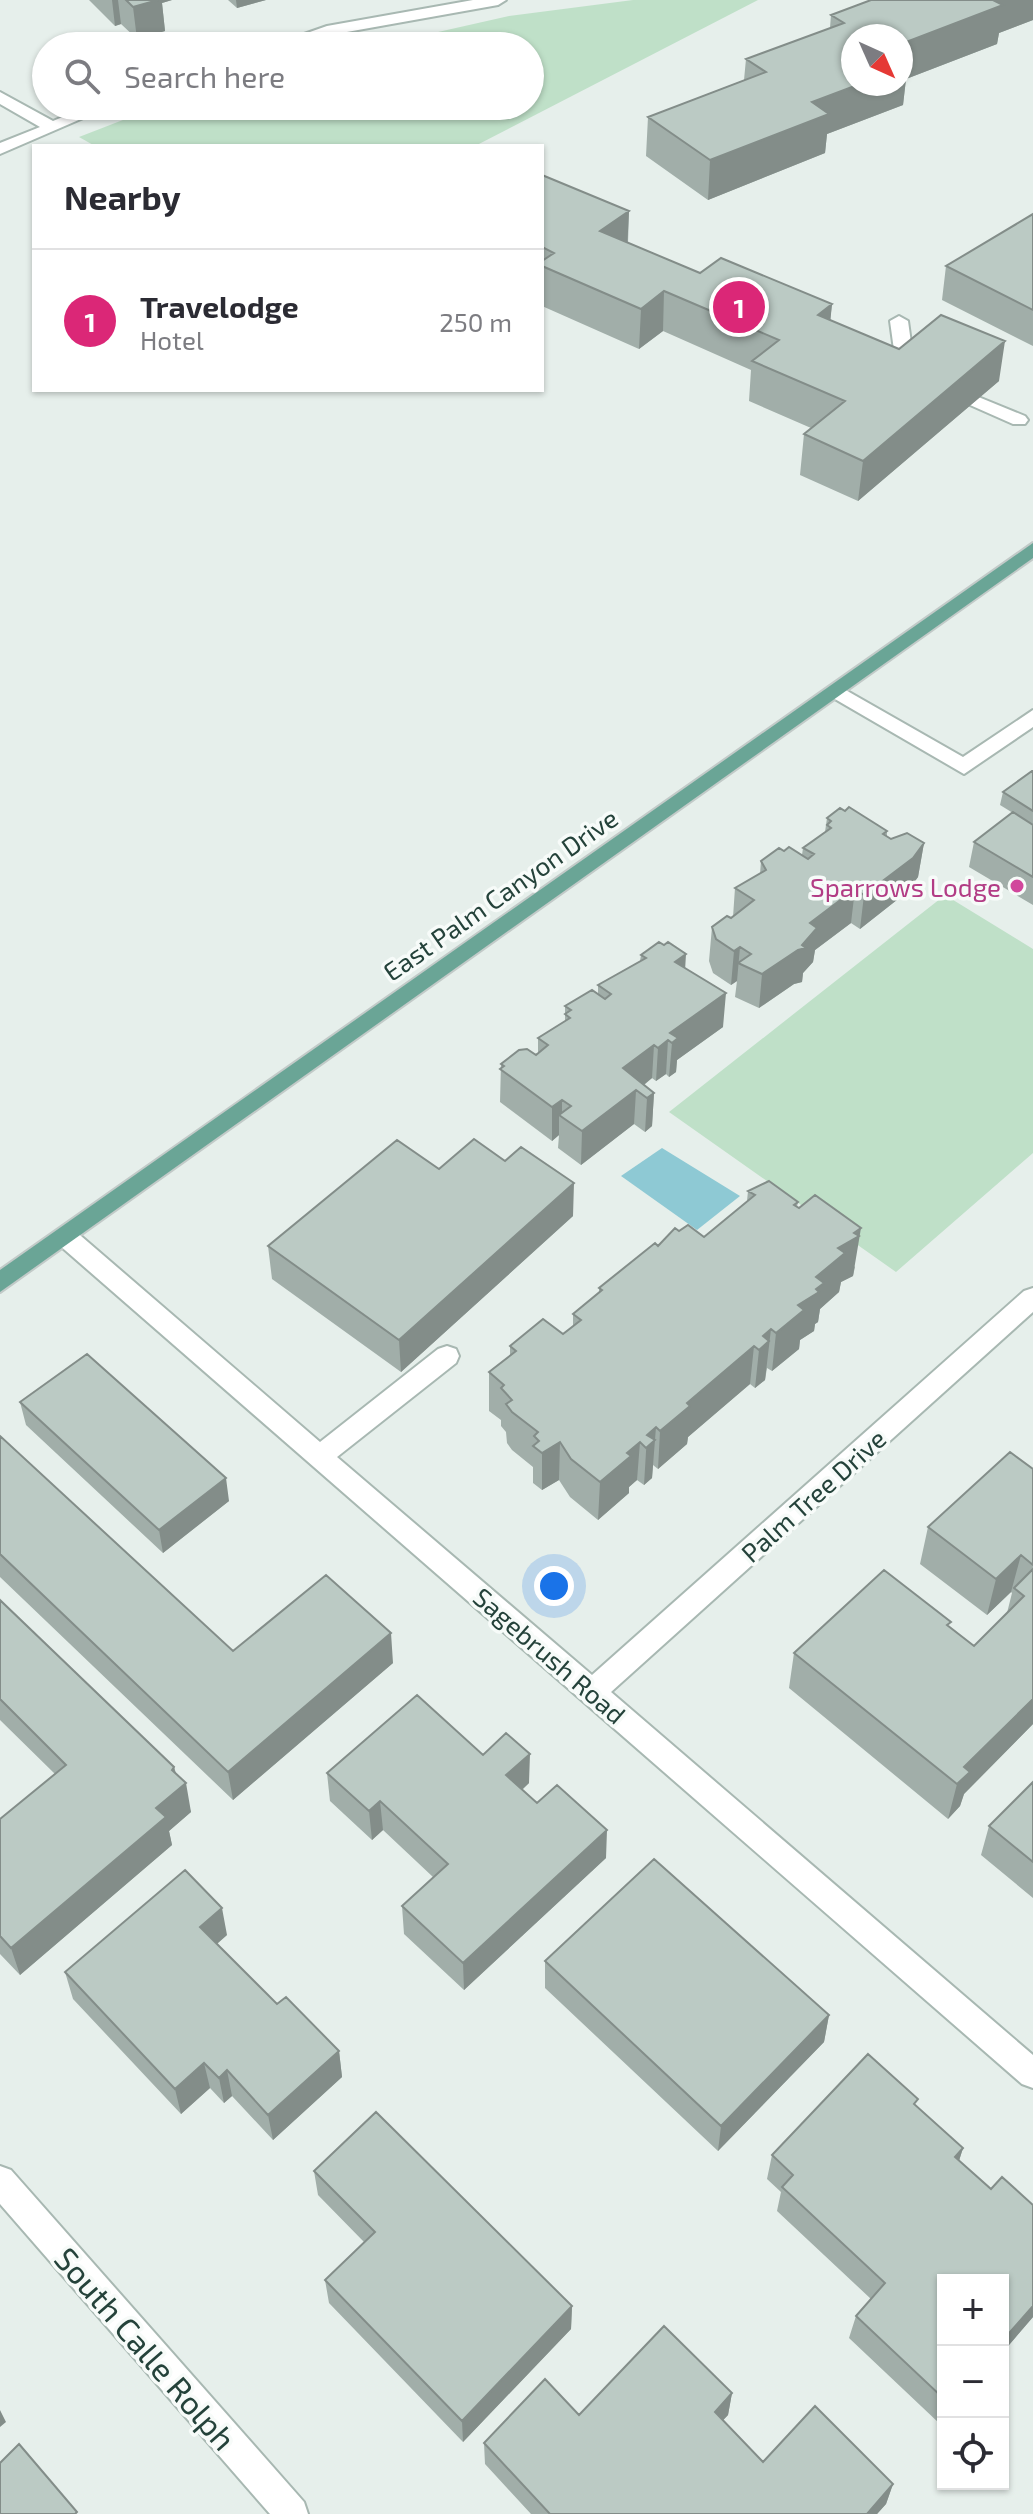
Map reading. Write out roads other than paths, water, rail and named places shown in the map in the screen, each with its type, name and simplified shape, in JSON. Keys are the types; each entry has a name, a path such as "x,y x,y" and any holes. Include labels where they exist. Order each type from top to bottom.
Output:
{"main road":[{"name":"East Palm Canyon Drive","path":"0,1283 1033,549"}],"street":[{"path":"324,32 498,0"},
{"path":"0,97 32,116"},
{"path":"40,120 50,126"},
{"path":"0,149 66,120"},
{"path":"899,321 903,350 916,371"},
{"path":"976,401 1019,420"},
{"path":"835,690 964,767 1033,717"},
{"name":"Sagebrush Road","path":"66,1237 1033,2074"},
{"name":"Palm Tree Drive","path":"592,1692 1033,1298"},
{"path":"320,1456 447,1356"},
{"name":"South Calle Rolph","path":"0,2181 292,2514"}],"water":[{"path":"662,1148 740,1196 697,1230 621,1176"}],"place":[{"name":"Travelodge","path":"739,307"},
{"name":"Sparrows Lodge","path":"1017,886"}]}
